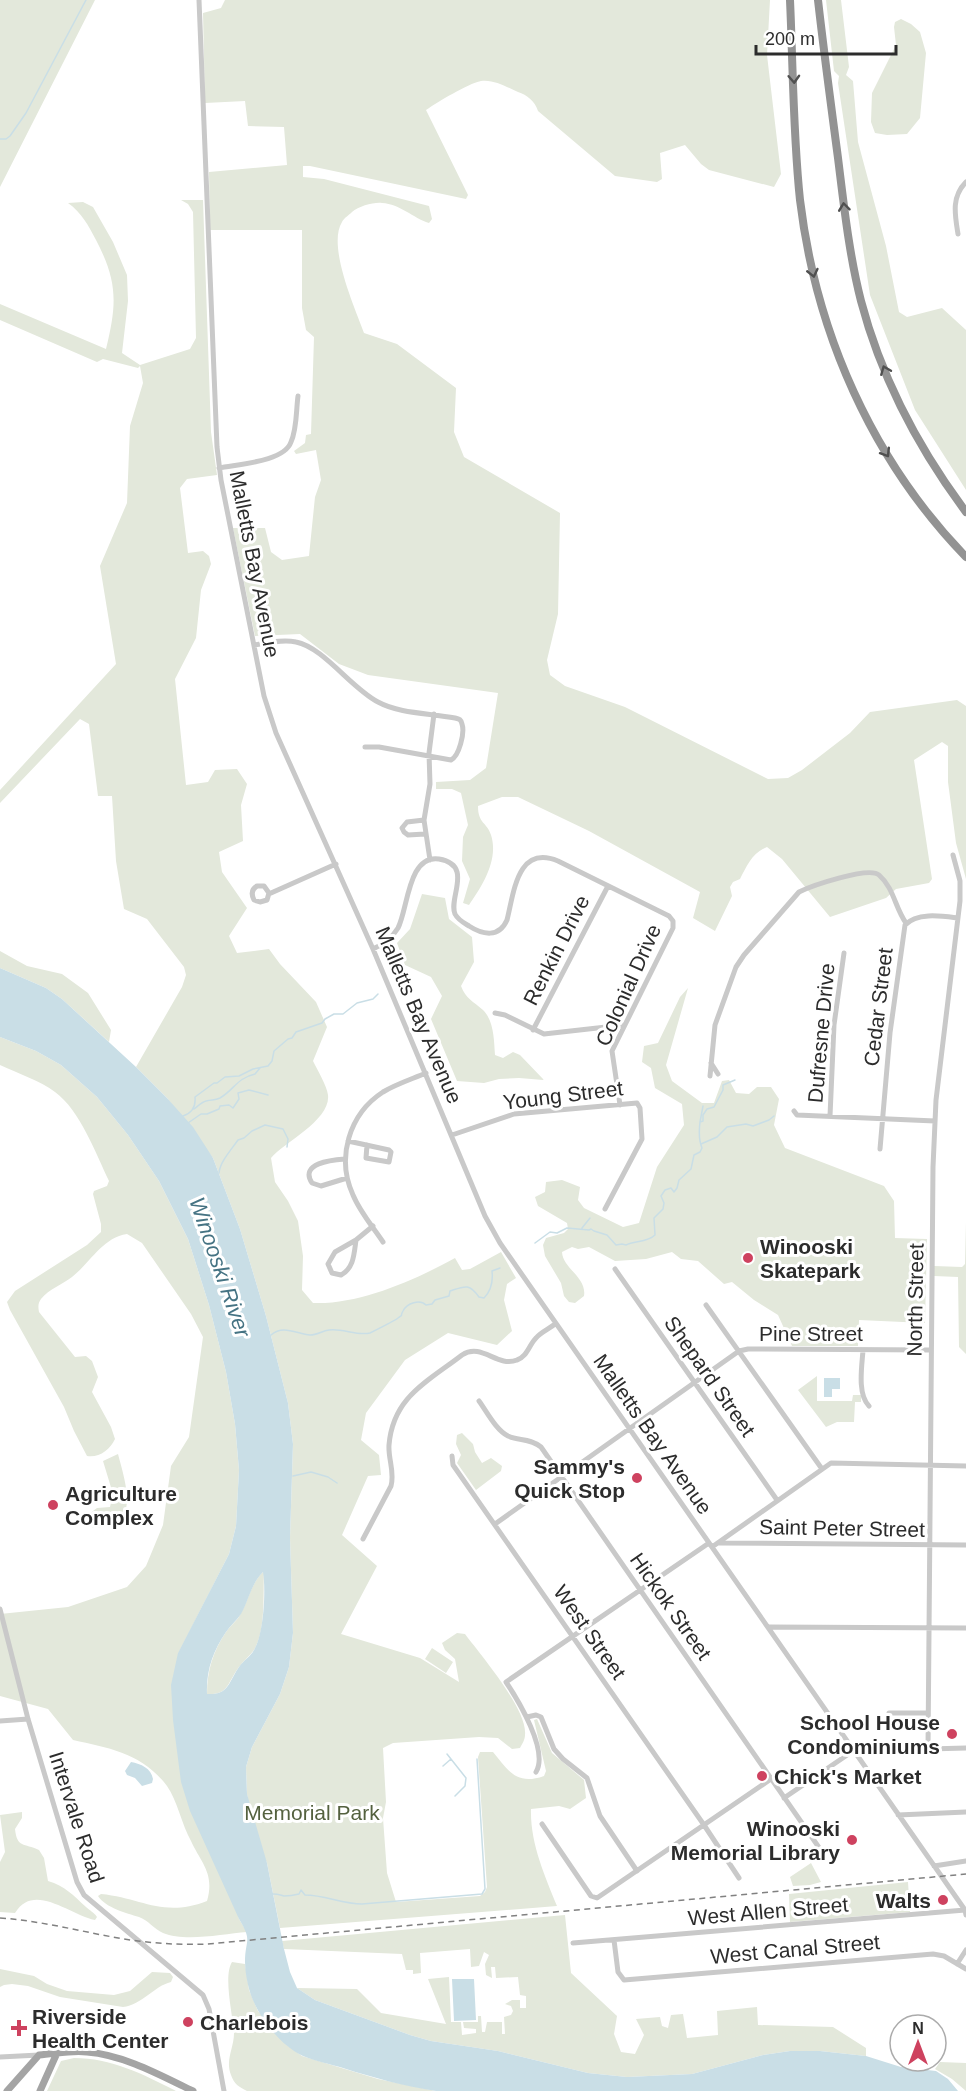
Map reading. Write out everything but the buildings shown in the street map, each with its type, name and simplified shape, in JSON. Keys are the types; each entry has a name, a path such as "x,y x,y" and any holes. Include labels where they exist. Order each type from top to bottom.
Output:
{"highway":[{"path":"790,0 800,198 808,248 822,308 845,374 882,446 928,513 966,557"},
{"path":"818,0 847,229 861,300 879,357 902,410 935,467 966,512"}],"main road":[{"path":"7,2091 39,2055 85,2051 109,2056 149,2070 193,2091"},
{"path":"40,2091 57,2053"}],"street":[{"name":"Malletts Bay Avenue","path":"199,0 213,375 219,468 264,696 272,722 373,949 496,1237 629,1429 713,1544 853,1751 966,1912"},
{"path":"958,234 956,199 966,182"},
{"path":"219,468 273,458 287,450 293,437 298,396"},
{"path":"254,645 288,641 301,643 311,648 377,702 394,708 460,720 463,725 459,753 455,758 448,760 380,747 365,747"},
{"path":"373,949 395,933 402,918 414,874 421,865 430,860 424,820 430,784 429,756 435,714"},
{"path":"424,820 407,822 402,828 408,835 425,834"},
{"name":"North Street","path":"928,1749 930,1350 935,1121 958,918 960,886 953,855"},
{"name":"Colonial Drive","path":"430,860 441,860 454,868 459,883 454,904 455,914 464,923 484,934 495,932 506,923 518,875 532,861 542,858 552,859 669,916 674,924 673,928 611,1054 620,1105"},
{"path":"269,893 336,864"},
{"path":"710,1076 717,1017 738,963 798,892 860,873 874,872 891,891 906,923"},
{"name":"Renkin Drive","path":"533,1030 608,886"},
{"name":"Cedar Street","path":"880,1149 890,1033 906,923 910,920 932,916 958,918"},
{"name":"Dufresne Drive","path":"830,1116 834,1025 844,953"},
{"path":"495,1013 502,1014 544,1034 624,1025"},
{"path":"711,1063 718,1074"},
{"path":"383,1242 354,1198 347,1178 345,1159 348,1141 358,1117 372,1101 389,1088 426,1073"},
{"name":"Young Street","path":"452,1135 514,1114 638,1104 643,1136 604,1209"},
{"path":"794,1111 797,1115 935,1121"},
{"path":"348,1141 367,1145 390,1150 389,1162 366,1158 367,1145"},
{"path":"345,1159 314,1166 308,1176 312,1183 319,1186 347,1178"},
{"path":"356,1240 350,1269 341,1275 332,1273 328,1266 332,1256 373,1226"},
{"name":"Shepard Street","path":"615,1269 777,1500"},
{"path":"706,1305 822,1469"},
{"path":"363,1539 391,1486 393,1478 389,1445 395,1417 405,1400 462,1355 471,1351 481,1351 507,1362 518,1360 536,1337 555,1324"},
{"name":"Pine Street","path":"495,1524 739,1351 748,1349 930,1350"},
{"path":"863,1350 862,1387 865,1402 869,1406"},
{"name":"Hickok Street","path":"479,1401 503,1433 530,1440 541,1447 820,1849"},
{"name":"West Street","path":"452,1456 453,1465 739,1878"},
{"path":"536,1772 539,1760 527,1717 506,1682 640,1590 833,1463 966,1466"},
{"name":"Saint Peter Street","path":"713,1544 966,1545"},
{"name":"Intervale Road","path":"0,1609 28,1719 77,1882 84,1895 203,1995 209,2009 224,2091"},
{"path":"769,1627 966,1628"},
{"path":"889,1713 928,1713"},
{"path":"527,1717 536,1715 541,1718 554,1749 587,1778 600,1816 637,1871"},
{"path":"0,1721 28,1719"},
{"path":"784,1798 853,1751 966,1748"},
{"path":"542,1824 595,1899 771,1779"},
{"path":"898,1815 966,1812"},
{"path":"934,1866 966,1861"},
{"name":"West Allen Street","path":"573,1943 966,1912"},
{"name":"West Canal Street","path":"614,1940 618,1972 624,1980 933,1954 944,1956 966,1969"},
{"path":"957,1964 966,1950"},
{"path":"0,2057 39,2055"}],"green space":[{"path":"0,0 95,0 0,187"},
{"path":"225,0 770,0 767,55 781,174 774,187 709,170 685,145 660,153 662,179 657,182 615,176 538,111 533,101 521,93 490,81 481,81 461,89 426,110 468,195 466,199 310,166 303,166 303,177 324,179 429,206 432,219 429,223 401,208 382,203 367,205 352,212 343,221 338,233 340,261 344,277 364,333 397,344 456,388 454,432 464,457 560,513 558,614 547,660 550,675 565,686 625,707 768,779 788,778 802,770 850,733 870,712 957,700 966,706 966,879 956,843 948,782 948,746 942,742 914,760 932,879 929,883 896,889 886,898 830,917 782,859 767,847 754,856 740,879 733,882 730,887 732,896 715,931 693,918 700,892 589,831 518,797 502,797 478,806 479,816 491,835 493,854 488,872 479,890 469,905 463,903 470,879 462,861 463,837 468,825 461,793 452,789 436,789 436,782 470,780 486,768 498,693 368,675 339,664 300,634 255,636 233,528 265,528 271,552 282,560 309,556 315,497 321,480 316,450 296,454 294,451 305,443 306,435 311,434 314,337 306,330 302,308 302,230 210,230 209,172 287,165 284,127 248,126 245,101 205,103 203,13 221,8"},
{"path":"826,0 841,0 849,67 846,75 853,81 858,142 886,246 899,312 907,317 942,308 966,330 966,490 915,410 870,295 838,83 839,76 834,71"},
{"path":"901,19 920,32 926,53 920,118 907,134 875,133 871,122 872,93 896,45 894,27 895,22"},
{"name":"Memorial Park","path":"181,200 203,200 211,432 217,475 187,479 180,488 188,553 203,551 209,556 211,564 201,590 196,638 175,679 186,785 208,782 215,770 237,769 247,784 241,805 243,841 219,852 222,872 247,908 229,936 237,953 269,949 316,1002 327,1027 313,1061 327,1091 327,1104 315,1122 271,1158 275,1182 298,1221 303,1256 302,1290 313,1303 349,1300 386,1290 455,1258 462,1270 470,1269 501,1252 516,1278 507,1284 504,1300 512,1331 497,1345 448,1333 405,1360 366,1413 361,1440 379,1455 381,1475 368,1476 342,1535 377,1566 341,1634 420,1658 459,1682 455,1659 445,1650 442,1643 457,1633 465,1634 511,1697 524,1724 525,1735 520,1748 512,1749 498,1738 479,1737 393,1743 383,1748 386,1802 383,1818 387,1873 396,1902 480,1896 485,1892 487,1887 478,1757 480,1752 493,1752 508,1770 520,1778 534,1779 544,1776 546,1771 534,1720 537,1719 552,1753 584,1780 586,1798 570,1809 559,1806 531,1809 536,1847 557,1906 280,1928 267,1863 252,1830 246,1767 252,1747 280,1694 289,1667 293,1633 290,1538 293,1444 288,1403 266,1316 240,1229 213,1158 167,1098 136,1067 182,987 186,975 184,967 147,919 124,909 116,861 112,796 98,796 89,724 80,719 0,803 0,790 116,664 100,566 127,503 130,426 143,383 140,366 138,368 103,359 97,362 0,320 0,304 106,349 112,319 112,281 103,255 90,229 81,215 68,203 83,202 93,207 113,242 127,275 128,301 122,353 140,365 190,349 196,338 193,212 188,204"},
{"path":"422,894 445,898 449,919 472,937 474,962 461,986 468,997 487,1014 493,1031 495,1055 503,1058 513,1052 520,1055 544,1080 499,1079 484,1083 457,1081 431,1019 442,996 431,977 405,965 397,943 410,929"},
{"path":"0,951 27,966 62,974 88,993 111,1030 109,1042 62,999 46,988 0,968"},
{"path":"688,988 666,1065 672,1081 702,1103 714,1103 722,1081 729,1080 736,1093 749,1094 757,1087 771,1087 779,1099 774,1125 785,1148 884,1186 894,1201 895,1238 927,1239 925,1323 859,1320 858,1346 792,1346 778,1315 754,1300 732,1282 724,1284 698,1261 681,1259 672,1252 646,1259 615,1261 589,1247 578,1249 572,1247 562,1252 563,1258 579,1278 584,1289 584,1296 575,1303 569,1302 564,1296 561,1283 545,1256 543,1245 546,1238 564,1233 568,1229 567,1223 538,1206 535,1197 545,1192 546,1182 562,1180 580,1187 578,1200 584,1208 623,1227 639,1223 657,1167 684,1125 682,1104 655,1088 651,1068 642,1062 644,1046 658,1043 680,997"},
{"path":"0,1037 36,1051 61,1065 97,1097 128,1135 159,1181 188,1239 209,1305 226,1372 235,1424 239,1470 236,1526 229,1554 178,1654 239,1919 247,1932 204,1937 172,1936 163,1933 142,1918 106,1904 98,1896 101,1894 116,1896 153,1905 178,1908 207,1901 208,1876 171,1792 158,1775 136,1759 100,1746 73,1740 48,1709 0,1696 0,1614 68,1607 127,1587 146,1566 163,1525 171,1466 189,1437 203,1337 191,1314 142,1243 127,1234 118,1236 104,1245 72,1277 44,1295 38,1307 39,1312 75,1357 86,1356 92,1361 98,1377 92,1392 115,1439 104,1452 96,1456 87,1456 64,1407 7,1302 15,1291 87,1245 101,1232 93,1194 94,1191 107,1186 109,1181 80,1121 64,1100 43,1084 0,1065"},
{"path":"966,1222 966,1354 959,1347 958,1277 934,1276 934,1266 962,1267 965,1264"},
{"path":"817,1376 817,1401 852,1401 853,1395 861,1395 861,1402 855,1402 854,1422 837,1422 826,1427 798,1390"},
{"path":"462,1433 473,1444 482,1463 491,1458 502,1466 501,1471 476,1490 457,1463 461,1455 456,1444 457,1435"},
{"path":"118,1454 127,1491 125,1513 119,1521 108,1526 93,1528 89,1523 89,1514 97,1508 110,1507 113,1494 103,1461"},
{"path":"264,1571 263,1612 258,1642 227,1687 220,1692 207,1694 208,1677 214,1654 226,1632 240,1616 253,1586"},
{"path":"432,1648 453,1662 446,1673 425,1659"},
{"path":"22,1812 22,1818 15,1829 17,1839 22,1844 39,1850 44,1858 48,1881 59,1885 73,1895 96,1915 95,1920 42,1900 32,1900 23,1904 15,1913 0,1912 0,1862 5,1852 0,1815"},
{"path":"811,1863 821,1882 793,1886 790,1877"},
{"path":"908,1882 910,1912 790,1922 789,1894"},
{"path":"565,1915 571,1973 617,2016 614,2034 621,2052 635,2054 644,2035 636,2019 660,2017 662,2026 668,2028 671,2015 683,2014 687,2038 718,2035 717,2011 757,2007 758,2025 833,2027 866,2048 866,2056 820,2051 790,2051 763,2055 692,2074 627,2077 588,2073 498,2051 431,2041 410,2035 315,2000 297,1988 357,1989 381,2013 446,2024 428,1979 449,1977 451,2022 461,2022 462,2035 476,2033 476,2029 464,2028 463,2022 478,2022 478,2016 481,2016 482,2032 485,2032 487,2022 502,2022 502,2034 505,2034 504,2017 511,2015 513,2011 511,2006 505,2004 512,2000 520,2000 520,2008 526,2008 526,1996 520,1995 518,1977 496,1978 495,1967 491,1967 492,1978 486,1975 485,1964 489,1955 484,1952 479,1966 471,1967 470,1949 420,1953 421,1973 413,1974 413,1970 406,1970 402,1954 284,1949 282,1941"},
{"path":"232,1962 245,1964 249,1990 258,2011 287,2045 302,2056 378,2079 436,2091 247,2091 242,2088 235,2083 229,2070 234,2038 228,1986 229,1968"},
{"path":"0,1969 34,1976 47,1984 67,1991 114,1995 130,1991 152,1972 170,1973 173,1977 171,1982 159,1987 136,2003 123,2007 60,1997 28,1986 12,1984 0,1987"},
{"path":"74,2058 114,2064 176,2091 47,2091 61,2061"},
{"path":"948,2062 966,2063 966,2091 942,2073 948,2073"}],"water":[{"name":"Winooski River","path":"0,968 46,988 62,999 136,1067 193,1127 213,1158 240,1229 266,1316 288,1403 293,1444 290,1538 293,1633 289,1667 280,1694 252,1747 246,1767 247,1794 267,1863 284,1949 297,1988 315,2000 410,2035 431,2041 498,2051 588,2073 627,2077 692,2074 763,2055 790,2051 820,2051 866,2056 888,2063 888,2073 939,2073 948,2079 958,2091 436,2091 412,2087 308,2058 294,2051 277,2037 252,1999 245,1969 246,1932 190,1811 181,1782 173,1720 171,1685 178,1653 229,1554 236,1526 239,1470 235,1424 226,1372 209,1305 188,1239 159,1181 128,1135 97,1097 61,1065 36,1051 0,1037","holes":["263,1572 262,1623 254,1650 224,1690 207,1694 209,1669 217,1646 241,1614 253,1587"]},
{"path":"824,1378 840,1378 840,1389 832,1389 832,1397 824,1397"},
{"path":"131,1762 148,1769 152,1775 152,1783 142,1786 135,1778 127,1775 125,1771"},
{"path":"452,1979 474,1979 476,2020 454,2021"}],"waterway":[{"path":"0,139 10,136 26,113 86,0"},
{"path":"183,1116 193,1109 195,1097 214,1083 225,1077 239,1076 253,1069 268,1066 272,1061 274,1051 292,1038 296,1032 322,1023 334,1014 343,1014 357,1003 373,999 378,994"},
{"path":"194,1109 204,1102 225,1095 240,1081 255,1074 260,1068"},
{"path":"535,1243 550,1232 557,1233 567,1228 591,1229 607,1235 616,1245 626,1245 655,1235 654,1218 663,1209 664,1203 661,1196 665,1190 671,1188 674,1192 679,1180 691,1169 694,1155 702,1148 699,1128 703,1115 707,1109 714,1107 723,1090 723,1085 735,1080"},
{"path":"188,1123 201,1114 219,1109 220,1106 229,1105 233,1108 239,1099 238,1093 249,1090 268,1095"},
{"path":"700,1122 703,1106"},
{"path":"701,1144 717,1137 727,1127 746,1124 753,1126 774,1116"},
{"path":"219,1173 224,1160 238,1140 265,1125 283,1129 288,1139 287,1147"},
{"path":"582,1228 590,1218"},
{"path":"271,1335 280,1330 310,1335 334,1330 360,1334 370,1333 401,1316 410,1304 417,1302 432,1304 435,1300 449,1296 450,1291 459,1288 472,1289 479,1297 484,1298 489,1292 492,1271 500,1268"},
{"path":"293,1476 311,1472 328,1477 337,1483"},
{"path":"447,1754 466,1778 465,1786 455,1796"},
{"path":"443,1766 451,1759"},
{"path":"273,1894 292,1895 299,1894 301,1890 305,1895 362,1904 482,1894 485,1889 477,1759"}],"railway":[{"path":"0,1918 35,1922 138,1941 208,1944 966,1874"}],"place":[{"name":"Winooski Skatepark","path":"748,1258"},
{"name":"Sammy's Quick Stop","path":"637,1478"},
{"name":"Agriculture Complex","path":"53,1505"},
{"name":"School House Condominiums","path":"952,1734"},
{"name":"Chick's Market","path":"762,1776"},
{"name":"Winooski Memorial Library","path":"852,1840"},
{"name":"Walts","path":"943,1900"},
{"name":"Charlebois","path":"188,2022"},
{"name":"Riverside Health Center","path":"19,2028"}]}
